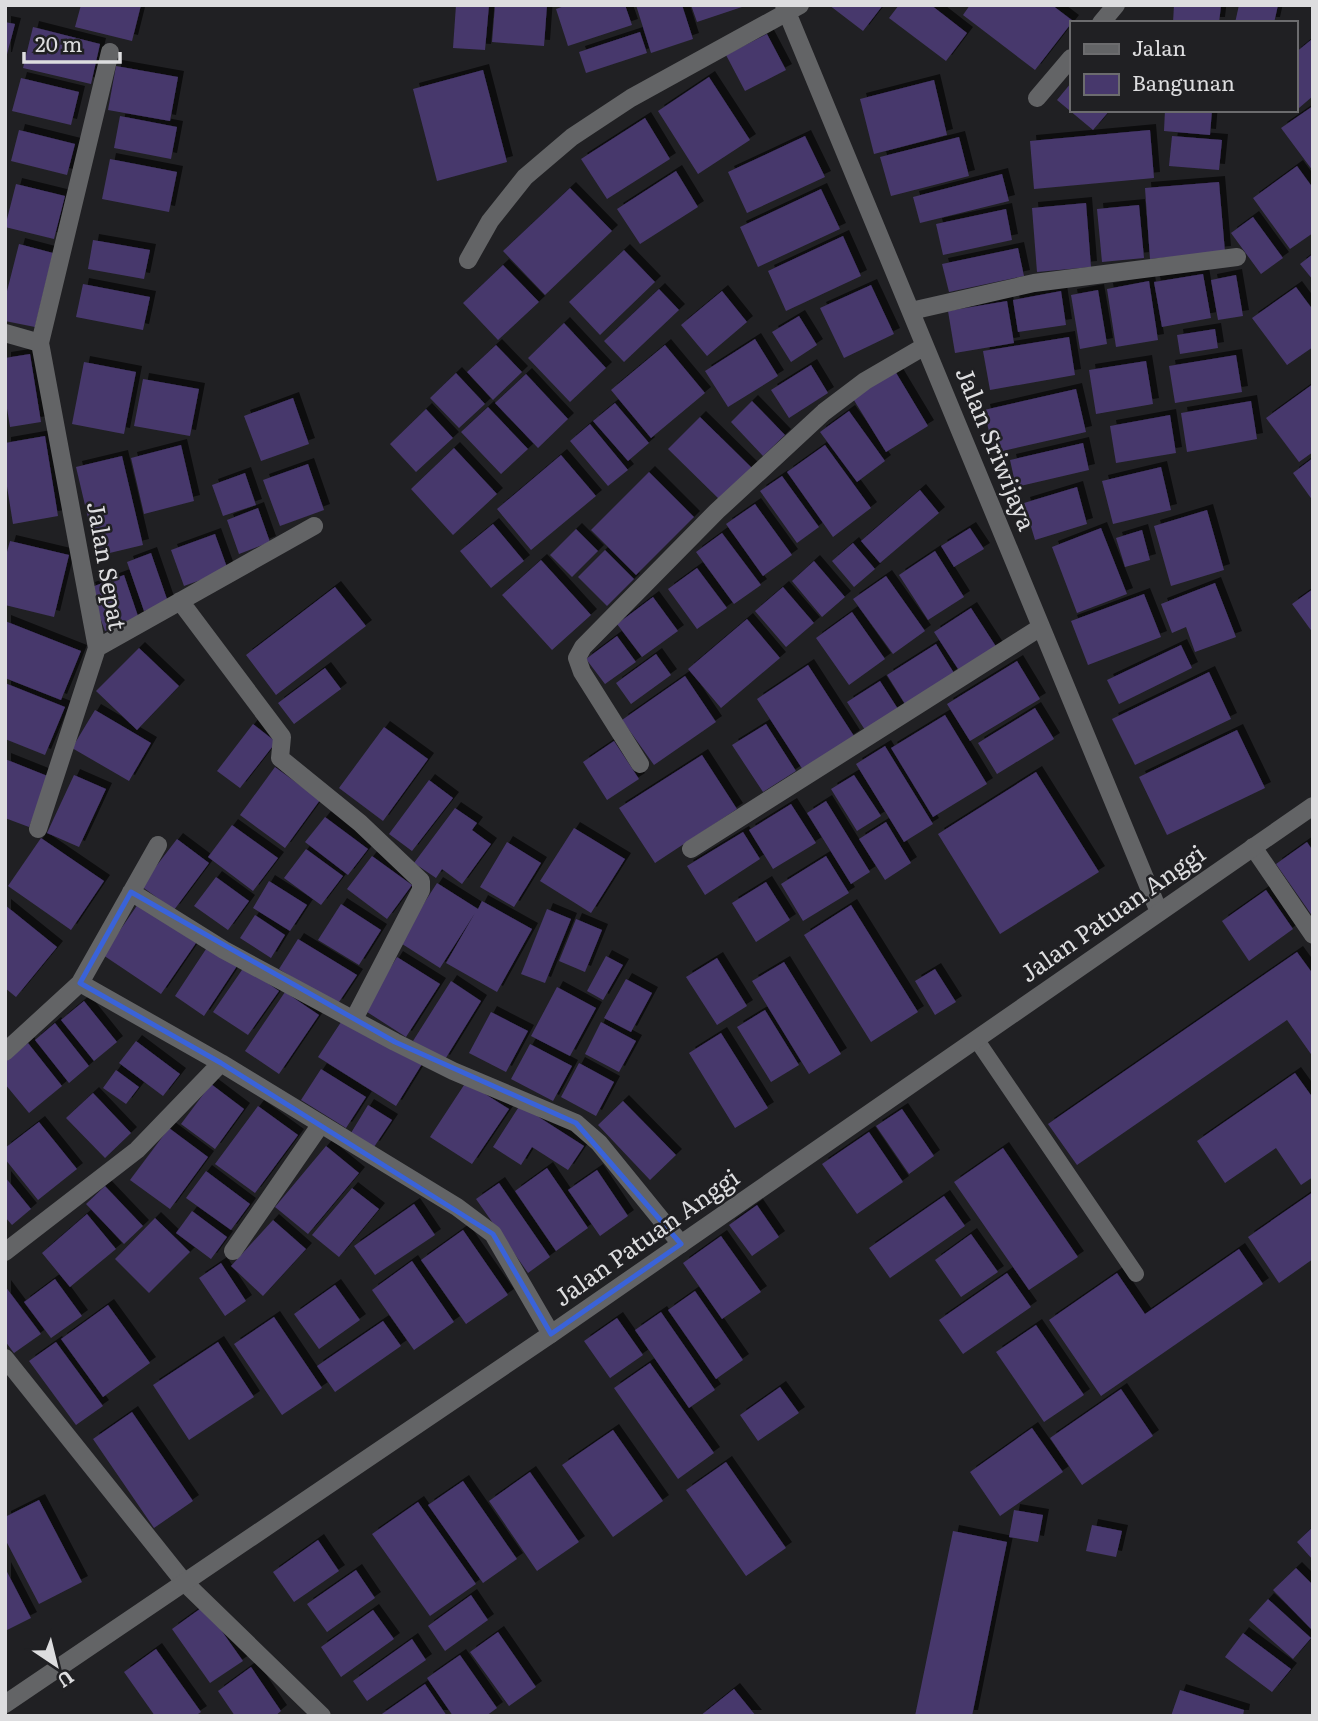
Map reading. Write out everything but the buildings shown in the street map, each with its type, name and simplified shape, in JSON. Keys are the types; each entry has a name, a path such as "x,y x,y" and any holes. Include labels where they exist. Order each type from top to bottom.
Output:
{"street":[{"path":"1103,21 1116,5"},
{"path":"468,260 490,221 524,177 572,137 631,98 791,8"},
{"name":"Jalan Sriwijaya","path":"791,8 925,346 1159,912"},
{"path":"5,333 40,343 110,52"},
{"path":"1037,98 1070,59"},
{"path":"911,311 1034,283 1237,257"},
{"name":"Jalan Sepat","path":"38,828 97,648 40,343"},
{"path":"640,764 582,673 577,658 583,647 717,511 824,412 865,381 925,346"},
{"path":"97,648 314,526"},
{"path":"180,601 282,737 280,758 360,823 421,881 421,890 354,1019"},
{"path":"691,849 1041,627"},
{"name":"Jalan Patuan Anggi","path":"5,1704 551,1334 1313,806"},
{"path":"5,1052 80,983 158,845"},
{"path":"1252,848 1313,935"},
{"path":"131,892 225,950 453,1071 585,1129 681,1244"},
{"path":"80,983 221,1063 457,1207 493,1234 551,1334"},
{"path":"5,1252 137,1150 221,1063"},
{"path":"233,1251 321,1124"},
{"path":"5,1358 184,1582 322,1716"}],"lane":[{"path":"976,1039 1136,1274"}],"highlighted area":[{"path":"131,892 395,1042 576,1123 681,1244 551,1334 493,1234 221,1063 80,983"}]}
